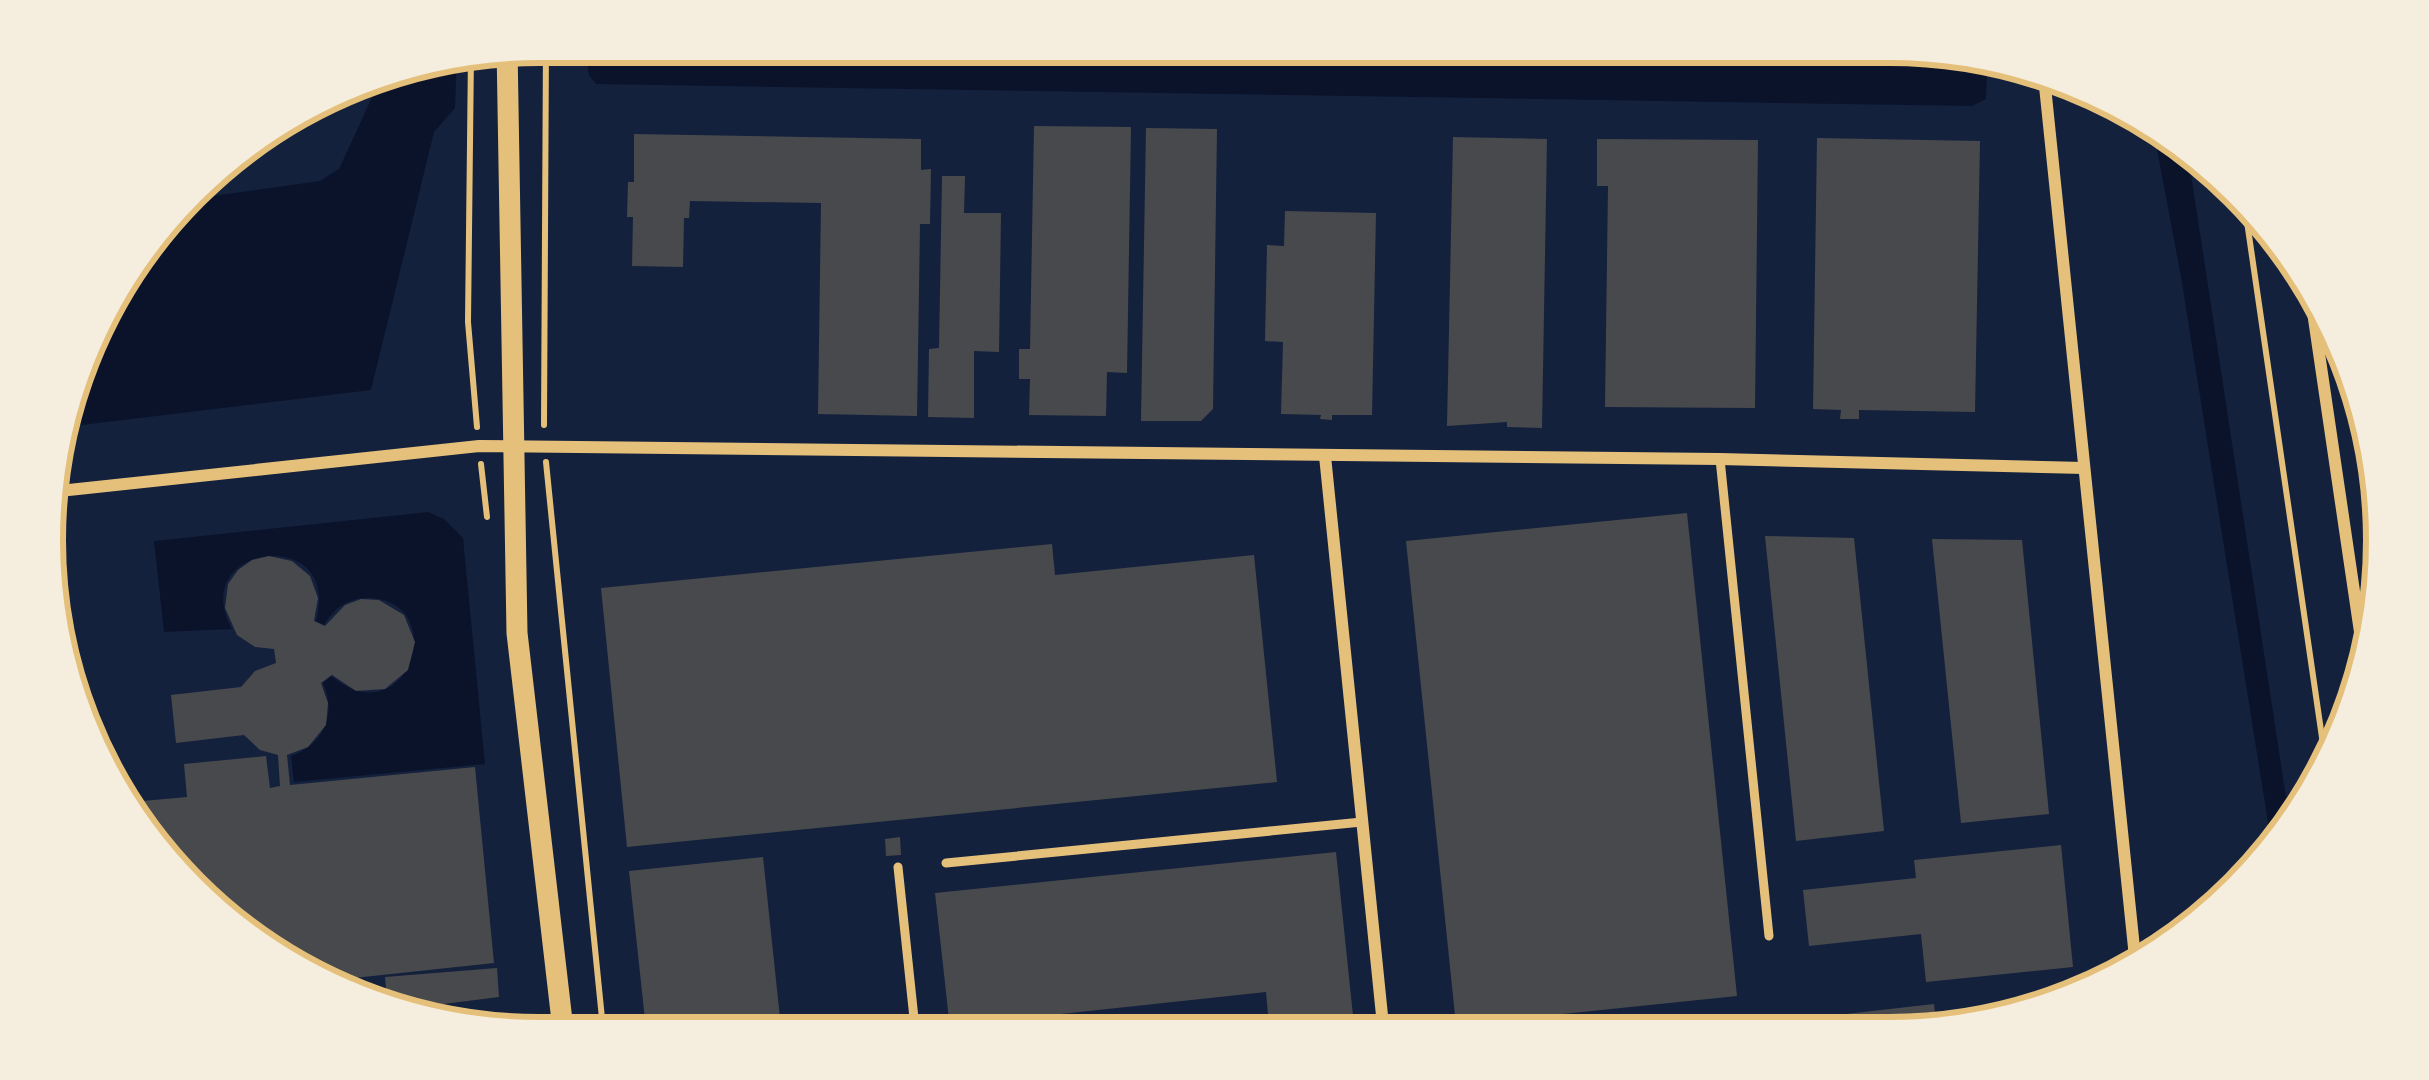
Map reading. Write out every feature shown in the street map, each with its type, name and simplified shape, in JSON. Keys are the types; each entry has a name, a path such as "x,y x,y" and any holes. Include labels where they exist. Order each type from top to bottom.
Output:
{"street":[{"path":"508,64 517,633 562,1017"},
{"path":"2045,89 2134,949"},
{"path":"2315,325 2359,623"},
{"path":"66,490 478,446 1720,459 2084,468"},
{"path":"1325,456 1382,1017"}],"lane":[{"path":"1720,459 1769,936"},
{"path":"946,862 1362,822"},
{"path":"898,867 914,1017"}],"path":[{"path":"546,63 544,448 602,1017"},
{"path":"2249,226 2322,740"}],"water":[{"path":"587,63 1651,63 1948,67 1987,74 1986,99 1972,106 596,84"},
{"path":"456,70 455,108 434,132 371,390 77,426 99,357 127,301 181,225 210,196 320,181 339,169 374,93"},
{"path":"2156,145 2190,171 2287,803 2269,828"},
{"path":"428,512 444,519 463,538 485,764 294,782 291,756 312,744 328,717 323,683 331,676 358,691 381,691 399,680 410,662 414,641 409,621 395,605 362,598 343,605 324,625 316,621 318,590 308,569 289,558 266,556 245,563 229,578 223,600 232,629 164,632 154,541"}],"building":[{"path":"1034,126 1131,127 1127,373 1107,372 1106,416 1029,415 1030,379 1019,379 1019,349 1030,349"},
{"path":"1146,128 1217,129 1213,409 1201,421 1141,421"},
{"path":"634,134 921,139 921,170 931,169 930,224 920,224 917,416 818,414 821,203 690,201 689,218 684,218 683,267 632,266 633,217 627,217 628,182 634,182"},
{"path":"1453,137 1547,139 1542,428 1507,427 1507,422 1447,426"},
{"path":"1817,138 1980,141 1975,412 1859,410 1859,419 1840,419 1841,410 1813,409"},
{"path":"1597,139 1758,140 1755,408 1605,407 1608,186 1597,186"},
{"path":"942,176 965,176 964,213 1001,213 999,352 974,351 974,418 928,417 929,349 939,348"},
{"path":"1285,211 1376,213 1372,415 1332,415 1332,420 1320,419 1321,415 1281,414 1283,342 1265,341 1267,245 1284,246"},
{"path":"1687,513 1737,996 1534,1017 1455,1017 1406,541"},
{"path":"1765,536 1854,538 1884,831 1796,841"},
{"path":"1932,539 2022,540 2049,814 1961,823"},
{"path":"1052,544 1055,575 1254,555 1277,782 627,847 601,588"},
{"path":"269,556 292,561 310,576 318,598 314,621 325,626 345,605 361,599 379,600 404,615 415,642 408,670 385,689 356,691 332,675 321,683 328,703 326,725 308,747 287,755 290,785 475,767 494,963 351,978 275,937 225,899 181,855 143,805 141,801 187,797 184,764 266,756 270,788 280,786 278,755 260,750 244,735 176,743 171,695 241,687 255,671 276,663 274,649 255,647 237,635 225,608 228,584 252,560"},
{"path":"900,837 901,855 886,856 885,839"},
{"path":"2061,845 2073,967 1926,982 1921,934 1809,946 1803,890 1916,878 1914,860"},
{"path":"1336,852 1353,1017 1268,1017 1266,992 1033,1017 949,1017 935,893"},
{"path":"763,857 780,1017 645,1017 629,871"},
{"path":"497,968 499,997 435,1005 386,992 385,977"},
{"path":"1934,1004 1935,1015 1889,1017 1819,1017"}]}
